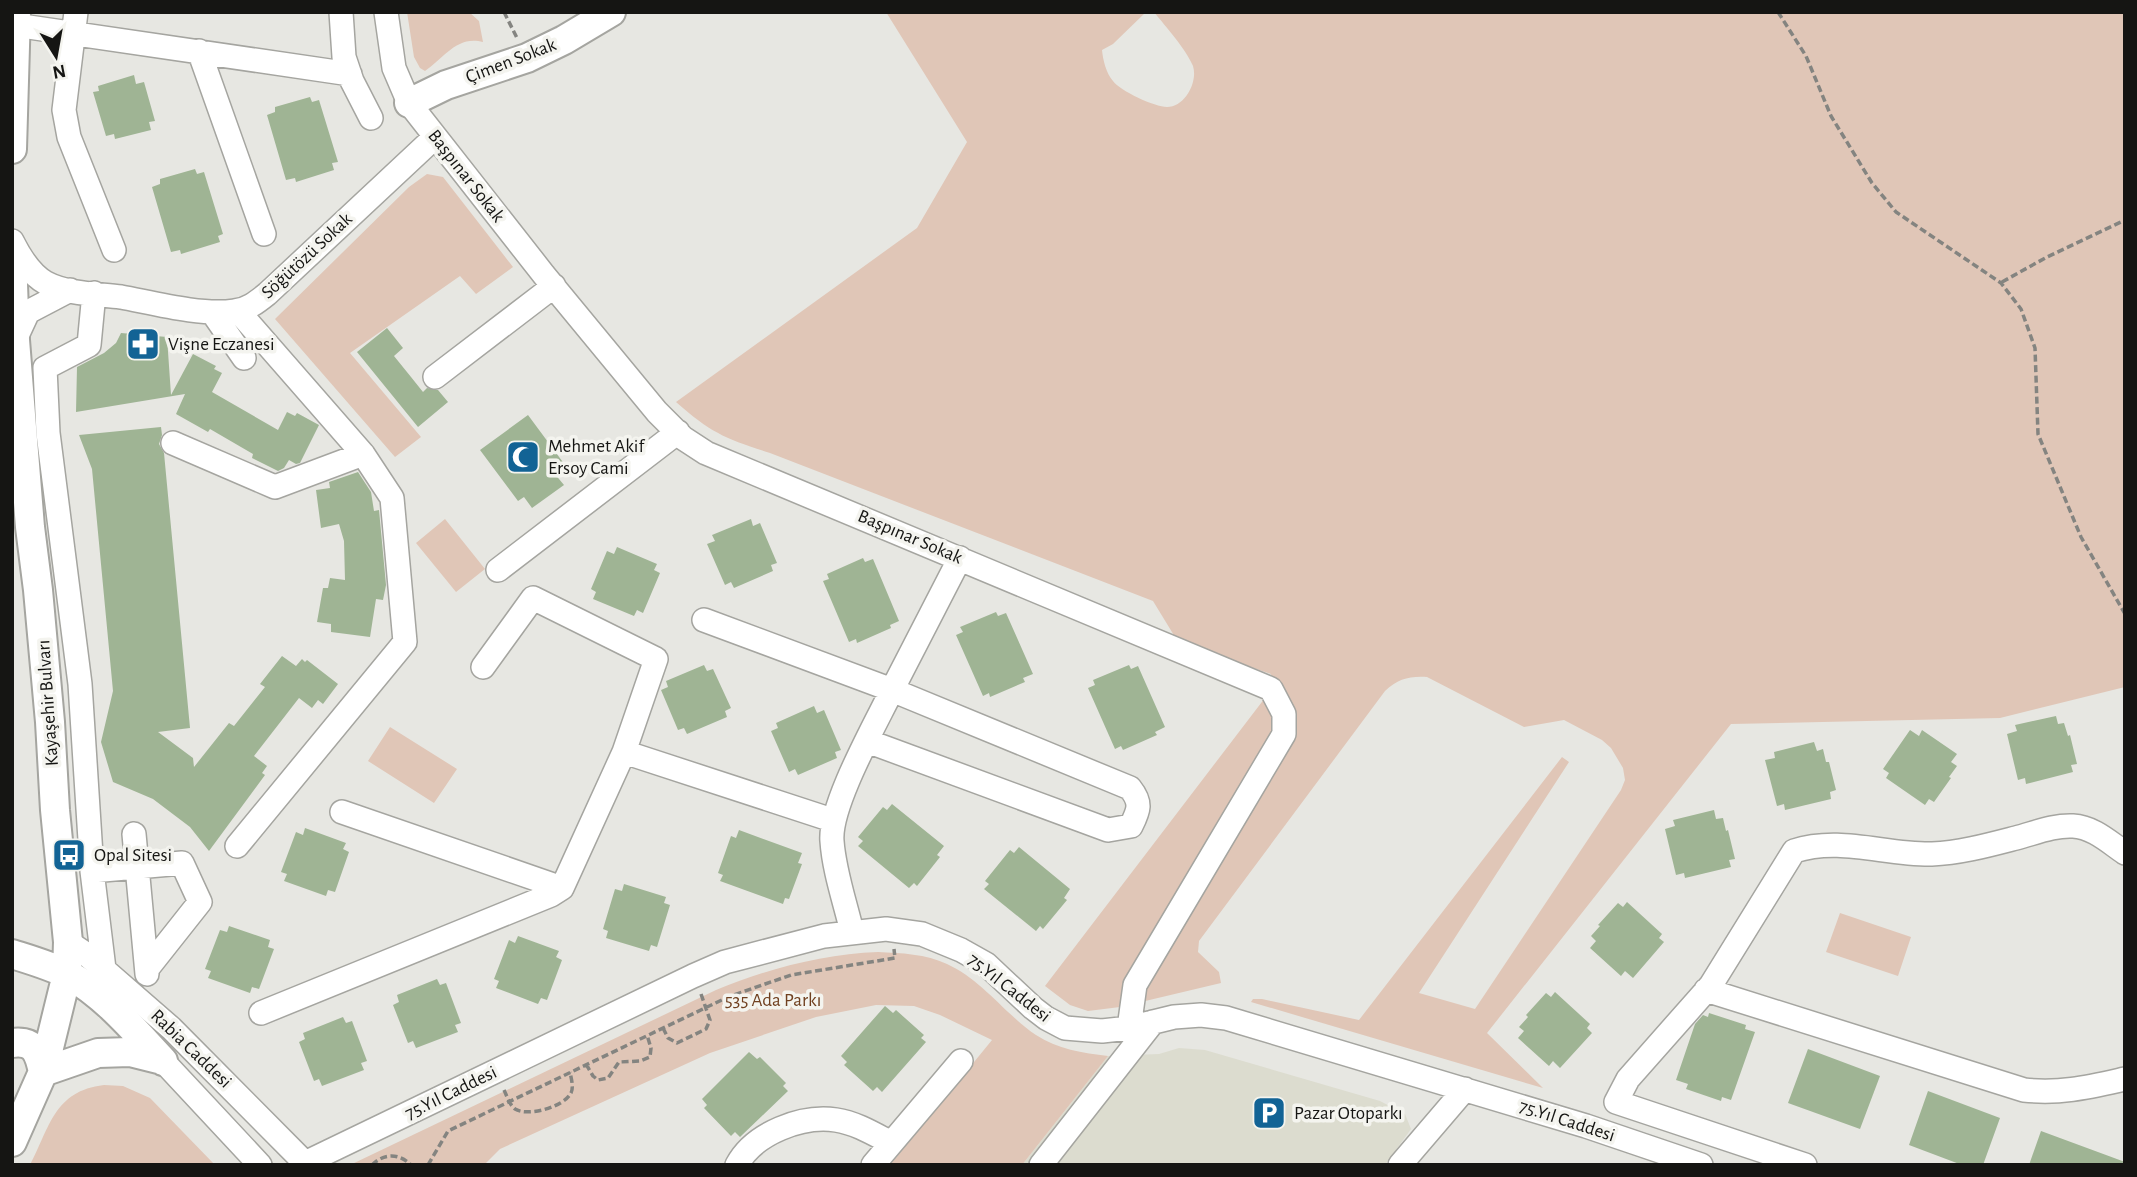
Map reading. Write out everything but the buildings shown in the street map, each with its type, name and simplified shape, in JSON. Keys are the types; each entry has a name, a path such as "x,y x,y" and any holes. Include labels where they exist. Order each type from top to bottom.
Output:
{"main road":[{"name":"Çimen Sokak","path":"409,103 446,85 527,58 611,12"},
{"path":"12,149 15,16"},
{"name":"Kayaşehir Bulvarı","path":"12,256 19,478 46,669 55,810 68,942 67,974 43,1072 12,1142"},
{"path":"12,953 68,942"},
{"path":"12,953 67,974 86,986 114,1009 163,1061"},
{"path":"12,1043 22,1041 33,1045 38,1051 43,1072 98,1053 130,1052 163,1061"}],"street":[{"path":"341,12 344,57 349,74 371,118"},
{"name":"Başpınar Sokak","path":"386,12 394,68 409,103 657,412 678,432 706,453 1271,689 1284,714 1284,734 1135,985 1129,1028"},
{"path":"15,16 75,22 199,51 349,74"},
{"path":"75,22 64,110 69,137 114,250"},
{"path":"199,51 264,234"},
{"name":"Söğütözü Sokak","path":"244,308 267,294 435,137"},
{"path":"12,241 33,273 47,283 70,290 212,312 244,308"},
{"path":"435,377 554,286"},
{"path":"15,340 28,312 70,290"},
{"path":"94,293 89,345 45,368 48,433 80,684 92,871 104,969"},
{"path":"237,846 405,642 392,498 363,454 244,308"},
{"path":"244,308 387,463"},
{"path":"212,312 244,358"},
{"path":"498,570 678,432"},
{"path":"173,443 275,487 363,454"},
{"path":"852,932 832,842 832,820 867,741 960,558"},
{"path":"261,1013 551,895 562,888 624,752 656,659 533,598 482,667"},
{"path":"704,620 892,690 1130,788 1138,798 1138,813 1131,826 1108,830 867,741"},
{"path":"624,752 832,820"},
{"path":"342,812 562,888"},
{"path":"1602,1131 1628,1079 1718,974 1794,851 1828,844 1941,853 1961,851 2050,828 2074,826 2094,831 2125,853"},
{"path":"134,834 147,969 146,1005"},
{"path":"92,871 182,863 200,902 147,969"},
{"name":"75.Yıl Caddesi","path":"306,1164 724,962 824,936 892,930 922,934 986,964 1033,1008 1056,1024 1102,1031 1201,1015 1226,1018 1602,1131 1700,1165"},
{"name":"Rabia Caddesi","path":"68,942 146,1005 306,1164"},
{"path":"1706,990 2024,1090 2050,1093 2125,1079"},
{"path":"1041,1165 1153,1022"},
{"name":"Rabia Caddesi","path":"163,1061 260,1165"},
{"path":"873,1165 961,1061"},
{"path":"1400,1165 1465,1089"},
{"path":"1616,1102 1805,1165"},
{"path":"737,1165 741,1157 762,1139 786,1126 810,1119 837,1120 860,1127 891,1143"}],"path":[{"path":"1778,12 1806,56 1831,116 1872,183 1896,212 2001,283 2021,309 2035,348 2038,434 2081,537 2125,614"},
{"path":"2001,283 2047,257 2125,220"},
{"path":"428,1165 448,1131 707,1006 791,975 895,958 892,930"},
{"path":"662,1027 672,1042 682,1042 710,1025 707,1006 693,976"},
{"path":"586,1064 598,1080 608,1078 623,1060 640,1061 650,1057 651,1048 647,1035"},
{"path":"496,1071 509,1102 523,1112 540,1111 561,1102 571,1094 573,1086 570,1072"},
{"path":"372,1165 378,1159 389,1155 401,1157 411,1165"}],"shaded area":[{"path":"1179,1048 1205,1050 1380,1101 1405,1114 1411,1129 1385,1165 1022,1165 1108,1056 1159,1054"}],"green space":[{"path":"407,12 469,12 479,21 483,42 458,45 425,71 414,57"},
{"path":"886,12 1146,12 1113,44 1102,50 1104,62 1117,85 1130,94 1167,107 1179,103 1189,92 1194,72 1186,52 1154,12 2125,12 2125,687 2000,718 1731,724 1487,1033 1543,1088 1251,1002 1253,999 1262,999 1359,1020 1562,757 1569,762 1419,993 1475,1009 1621,790 1625,780 1623,768 1611,748 1602,740 1564,720 1524,727 1427,677 1404,679 1385,691 1199,941 1198,952 1219,972 1221,983 1120,1007 1088,1011 1070,1005 1045,986 1271,690 1271,674 1189,646 1175,637 1153,601 730,439 699,421 676,402 917,228 967,142"},
{"path":"427,174 443,177 513,267 476,294 460,276 350,353 421,437 395,457 275,319 409,187"},
{"path":"445,519 485,569 456,592 416,543"},
{"path":"390,727 457,769 434,803 368,761"},
{"path":"1840,913 1911,937 1898,976 1826,952"},
{"name":"535 Ada Parkı","path":"878,952 922,956 947,964 971,979 1025,1027 1044,1040 1070,1050 1108,1056 1022,1165 890,1165 992,1040 940,1015 914,1006 876,1005 816,1017 710,1053 500,1149 484,1165 350,1165 716,990 755,975 796,964"},
{"path":"104,1085 123,1086 150,1098 215,1165 30,1165 49,1125 64,1103 87,1089"}],"place":[{"name":"Vişne Eczanesi","path":"143,344"},
{"name":"Mehmet Akif Ersoy Cami","path":"523,457"},
{"name":"Opal Sitesi","path":"69,855"},
{"name":"Pazar Otoparkı","path":"1269,1113"}]}
